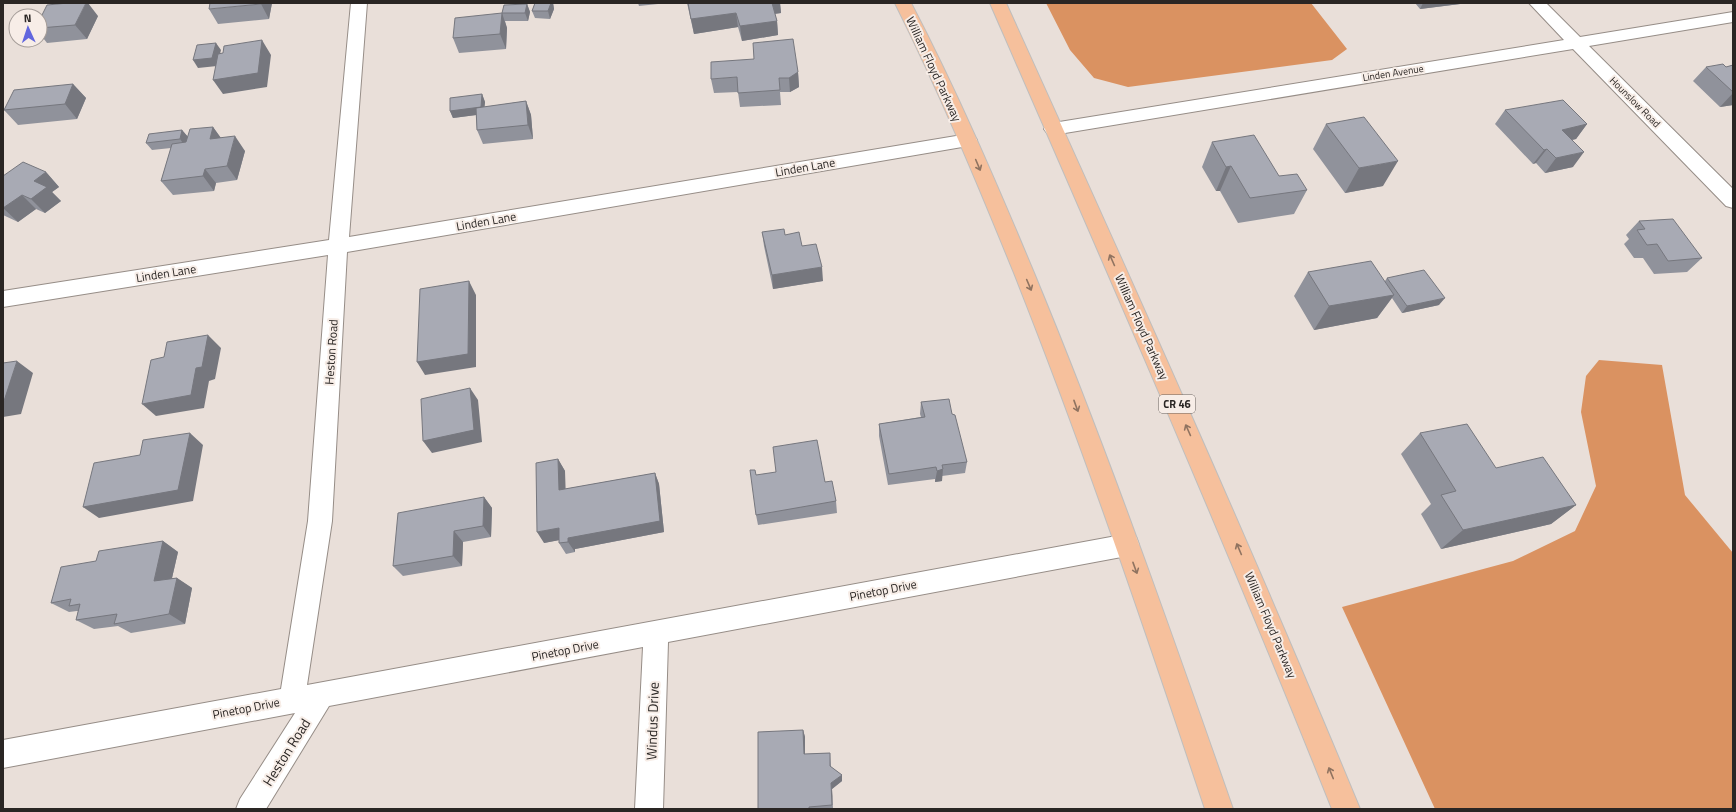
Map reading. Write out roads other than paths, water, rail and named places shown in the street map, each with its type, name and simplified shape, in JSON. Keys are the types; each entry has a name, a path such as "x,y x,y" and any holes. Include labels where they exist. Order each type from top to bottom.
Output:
{"highway":[{"name":"William Floyd Parkway","path":"903,3 968,140 1059,363 1126,545 1219,809"},
{"name":"William Floyd Parkway","path":"998,3 1187,428 1295,683 1346,809"}],"street":[{"name":"Heston Road","path":"292,700 320,521 338,246 359,3"},
{"name":"Hounslow Road","path":"1537,3 1733,201"},
{"name":"Linden Avenue","path":"1053,129 1733,17"},
{"name":"Linden Lane","path":"3,299 338,246 968,140"},
{"name":"Pinetop Drive","path":"3,754 1126,545"},
{"name":"Windus Drive","path":"648,809 656,633"},
{"name":"Heston Road","path":"250,809 321,695"}]}
